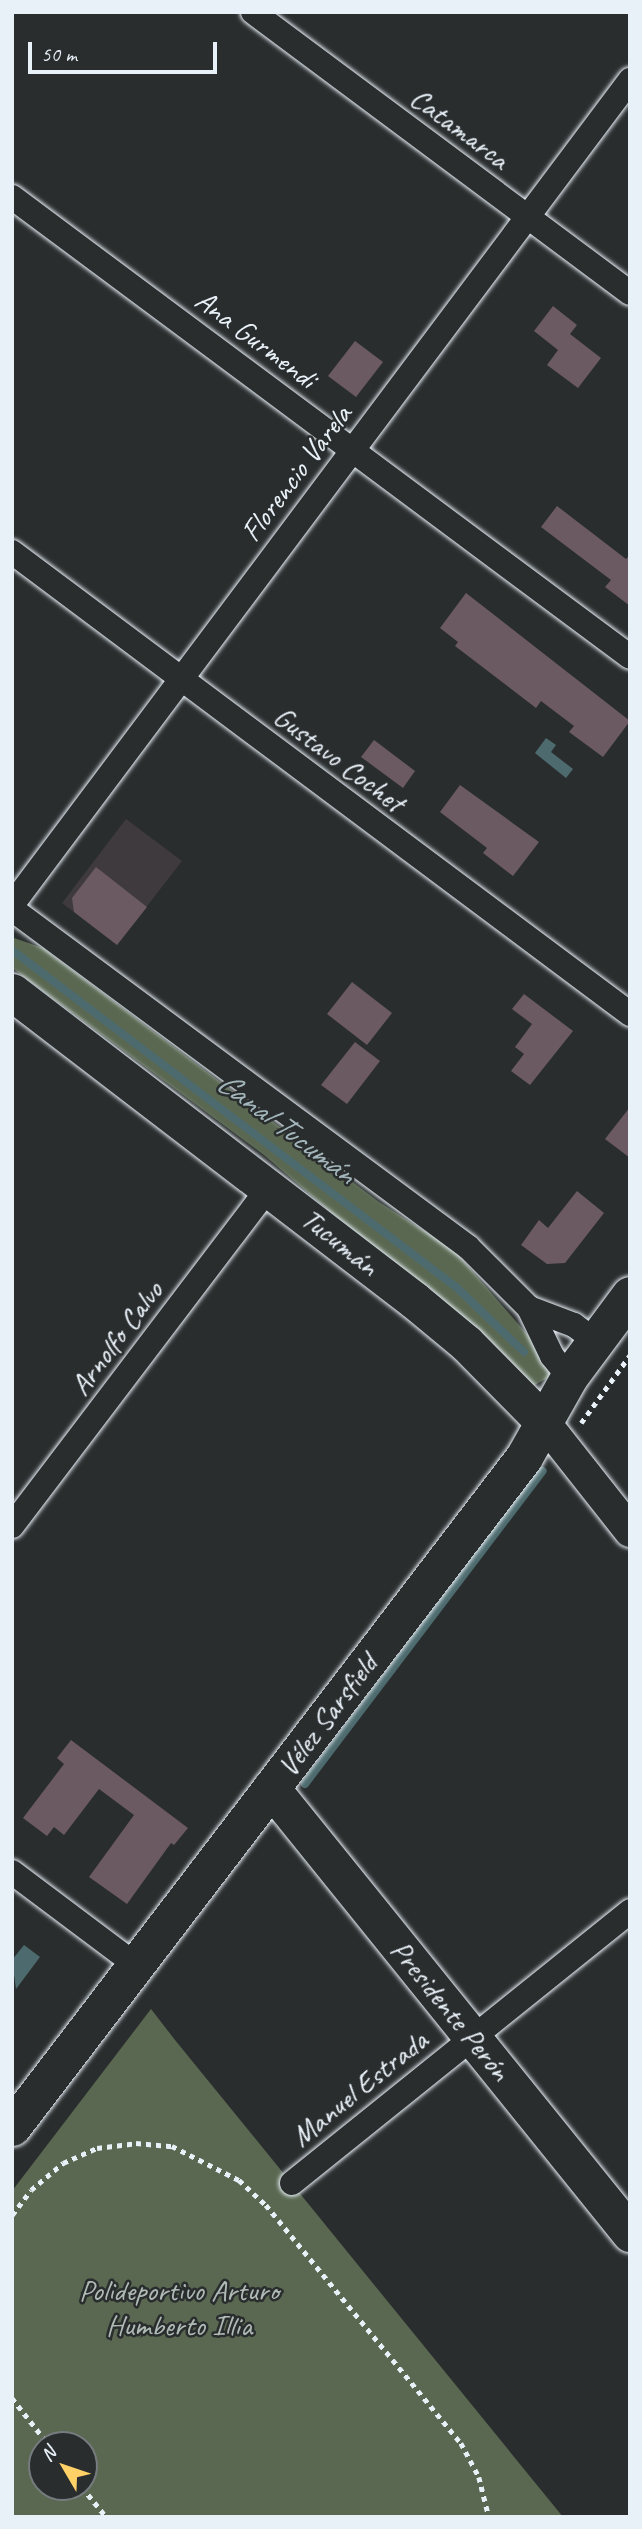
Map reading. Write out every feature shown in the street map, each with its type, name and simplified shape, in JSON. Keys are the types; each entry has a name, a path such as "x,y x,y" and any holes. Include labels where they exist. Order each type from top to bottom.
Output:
{"main road":[{"name":"Tucumán","path":"12,992 270,1187 466,1343 554,1434"},
{"name":"Vélez Sarsfield","path":"12,2127 524,1457 554,1434 569,1377 630,1295"},
{"name":"Presidente Perón","path":"271,1788 630,2234"}],"street":[{"name":"Catamarca","path":"253,12 630,293"},
{"name":"Florencio Varela","path":"12,907 630,80"},
{"name":"Ana Gurmendi","path":"12,197 630,657"},
{"name":"Gustavo Cochet","path":"12,552 630,1014"},
{"path":"12,907 468,1247 529,1308 552,1356 569,1377"},
{"name":"Arnolfo Calvo","path":"12,1526 270,1187"},
{"path":"529,1308 575,1325 595,1341"},
{"name":"Tucumán","path":"554,1434 630,1531"},
{"path":"12,1872 136,1965"},
{"name":"Manuel Estrada","path":"292,2183 630,1911"}],"path":[{"path":"554,1434 630,1355"},
{"path":"12,2216 31,2190 63,2163 97,2147 136,2143 172,2146 239,2180 266,2205 461,2442 479,2477 489,2517"},
{"path":"12,2398 38,2431"},
{"path":"93,2501 106,2517"}],"shaded area":[{"path":"126,819 182,861 117,945 62,903"}],"green space":[{"path":"14,938 43,948 379,1202 454,1250 540,1349 552,1368 551,1376 533,1386 264,1155 12,968"},
{"name":"Polideportivo Arturo Humberto Illia","path":"151,2009 563,2517 12,2517 12,2191"}],"water":[{"path":"546,738 556,745 551,752 573,769 566,778 535,753"},
{"path":"24,1945 40,1957 16,1989 12,1960"}],"building":[{"path":"553,306 577,325 570,334 601,358 578,388 547,365 558,350 534,331"},
{"path":"355,341 383,362 356,397 328,376"},
{"path":"557,506 626,559 630,555 630,606 605,587 611,580 541,527"},
{"path":"466,593 630,721 603,757 569,732 574,726 541,701 536,708 455,646 458,642 440,628"},
{"path":"374,740 415,771 403,788 361,757"},
{"path":"460,785 539,842 513,876 483,853 487,848 440,812"},
{"path":"96,867 147,907 117,945 74,912 72,898"},
{"path":"352,982 392,1013 367,1045 327,1014"},
{"path":"524,994 573,1031 530,1085 511,1071 524,1054 515,1047 532,1024 512,1009"},
{"path":"355,1042 380,1061 347,1104 321,1085"},
{"path":"630,1107 630,1158 605,1139"},
{"path":"577,1191 604,1213 565,1263 547,1264 521,1245 539,1220 548,1228"},
{"path":"71,1740 188,1828 174,1845 171,1843 127,1904 89,1877 134,1815 99,1789 64,1835 54,1827 47,1836 23,1818 64,1764 57,1758"}],"waterway":[{"name":"Canal Tucumán","path":"12,950 456,1287 524,1352"},
{"path":"305,1784 543,1471"}]}
